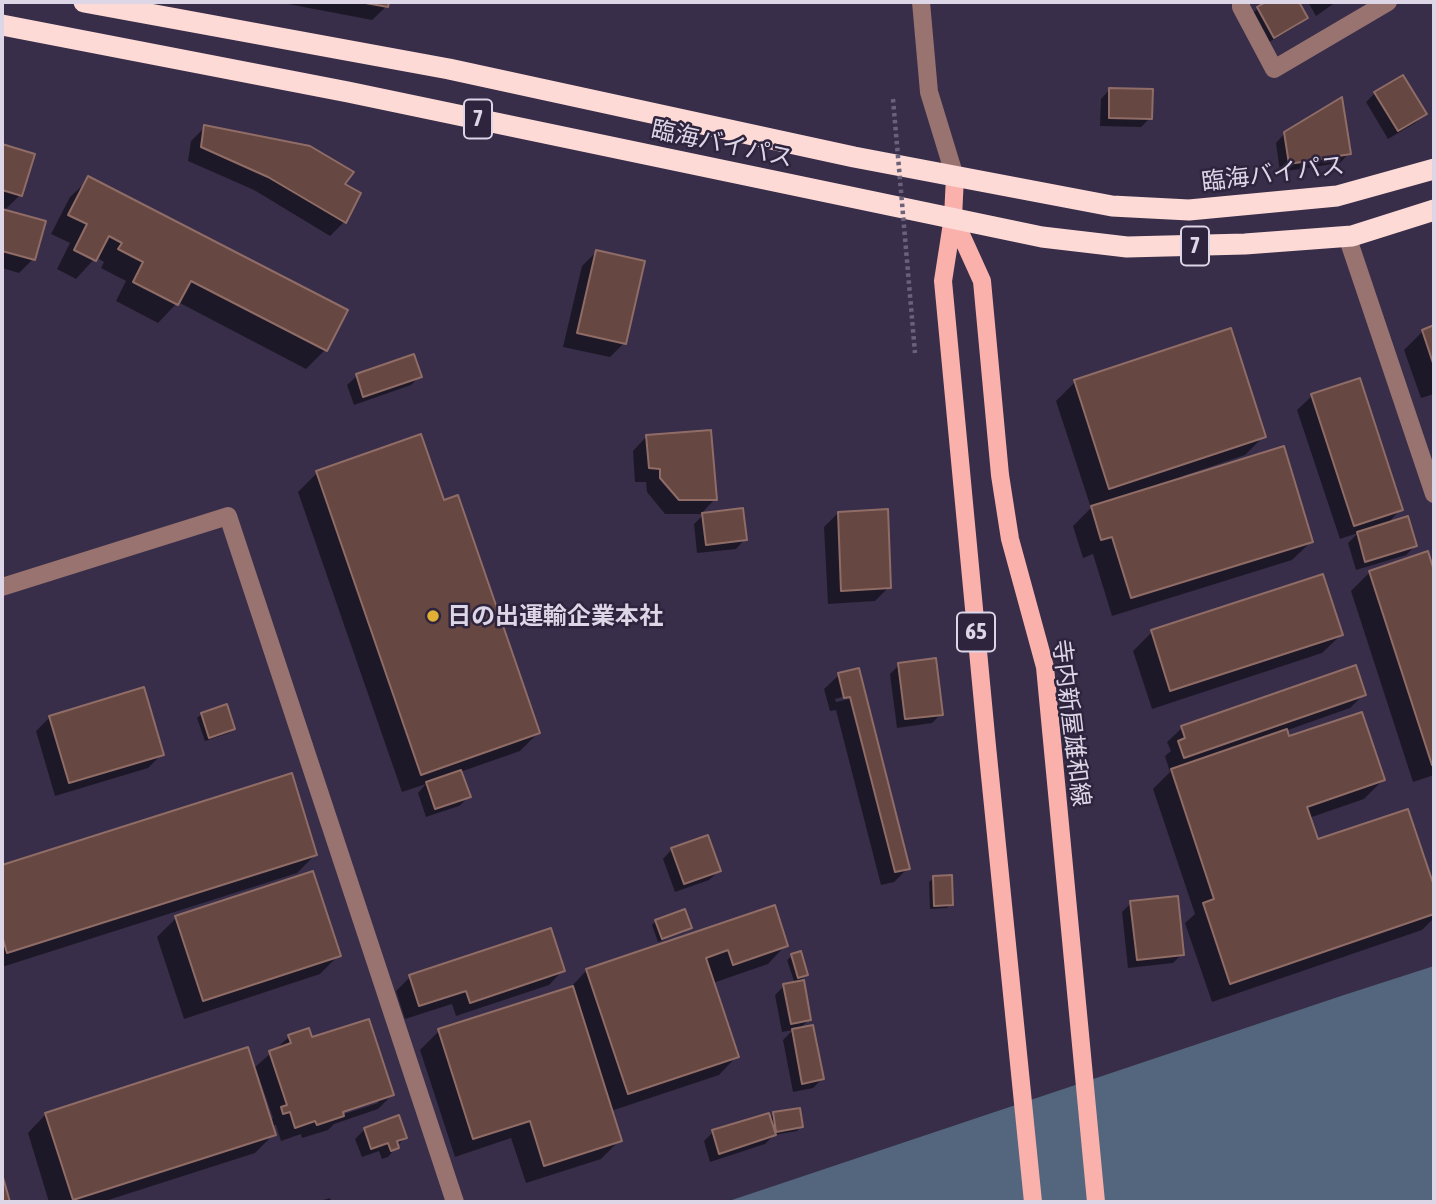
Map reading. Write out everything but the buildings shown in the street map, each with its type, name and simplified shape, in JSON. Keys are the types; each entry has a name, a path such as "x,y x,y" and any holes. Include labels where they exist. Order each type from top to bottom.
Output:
{"highway":[{"name":"臨海バイパス","path":"84,2 449,69 854,158 1112,206 1189,210 1337,196 1434,169"},
{"name":"臨海バイパス","path":"2,25 348,92 1042,237 1127,247 1245,244 1347,236 1434,210"}],"main road":[{"name":"寺内新屋雄和線","path":"955,177 953,217 943,281 1033,1202"},
{"name":"寺内新屋雄和線","path":"953,217 982,281 1000,475 1010,539 1045,667 1096,1202"}],"street":[{"path":"920,2 929,92 955,177"},
{"path":"1241,2 1241,7 1274,69 1388,2"},
{"path":"1347,236 1434,494"},
{"path":"2,587 228,516 455,1202"}],"path":[{"path":"892,99 915,353"}],"water":[{"path":"1434,966 1434,1202 726,1202 1344,995"}],"place":[{"name":"日の出運輸企業本社","path":"433,616"}]}
